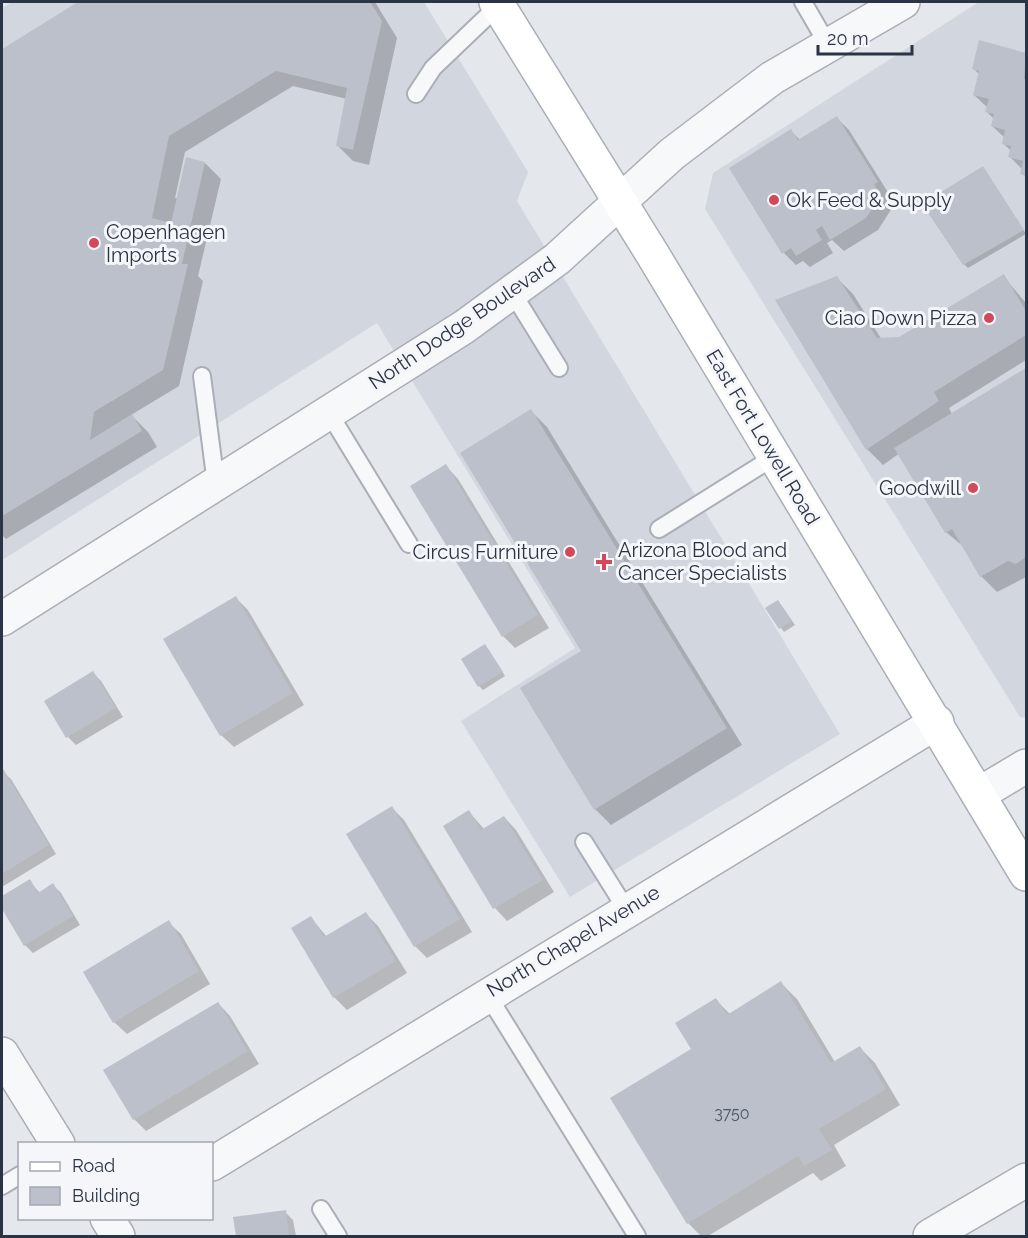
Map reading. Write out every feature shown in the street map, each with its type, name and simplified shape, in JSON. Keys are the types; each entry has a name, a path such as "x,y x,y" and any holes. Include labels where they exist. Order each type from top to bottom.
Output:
{"main road":[{"name":"East Fort Lowell Road","path":"497,3 620,200 912,686 937,722 1026,874"}],"street":[{"name":"North Dodge Boulevard","path":"2,619 464,327 572,247 672,154 772,78 903,2"},
{"name":"North Chapel Avenue","path":"213,1163 626,909 937,722"},
{"path":"979,794 1026,766"},
{"path":"2,1054 57,1142"},
{"path":"930,1236 1026,1180"}],"lane":[{"path":"803,2 828,45"},
{"path":"416,94 433,69 497,3"},
{"path":"512,292 559,368"},
{"path":"202,376 216,484"},
{"path":"329,413 409,544"},
{"path":"659,529 774,457"},
{"path":"584,842 626,909"},
{"path":"487,994 637,1236"},
{"path":"2,1186 18,1176"},
{"path":"321,1209 338,1236"}],"shaded area":[{"path":"12,2 424,2 528,172 517,201 840,734 570,897 461,721 575,648 377,323 2,560 2,8"},
{"path":"979,2 1026,2 1026,718 1020,717 705,209 713,173"}],"building":[{"name":"Copenhagen Imports","path":"78,2 370,2 382,21 353,150 336,146 347,88 276,71 169,136 152,218 171,223 186,157 205,162 182,264 188,264 163,370 94,412 90,440 132,414 142,431 2,516 2,49"},
{"path":"979,40 1026,53 1024,79 1026,79 1026,176 1020,174 1023,161 1008,157 1011,146 1002,144 1005,130 991,126 994,114 985,112 989,99 973,95 979,71 972,69"},
{"path":"837,116 878,182 874,184 881,195 866,218 830,240 822,226 816,230 822,240 796,256 791,248 782,254 729,168 791,129 798,140"},
{"path":"983,166 1024,230 963,265 922,204"},
{"path":"1004,274 1026,311 1026,335 934,392 939,401 866,450 775,300 837,276 877,338 899,337"},
{"name":"Goodwill","path":"1026,368 1026,557 1016,564 1008,561 980,577 952,529 945,533 894,448"},
{"name":"Circus Furniture","path":"531,409 727,728 594,810 520,688 581,651 460,453"},
{"path":"446,464 538,615 502,637 410,486"},
{"path":"236,596 293,693 220,736 163,639"},
{"path":"778,600 792,621 779,629 765,608"},
{"path":"485,644 503,672 478,687 461,659"},
{"path":"93,671 116,708 66,738 44,701"},
{"path":"2,767 49,845 2,874"},
{"path":"392,806 460,919 414,947 346,834"},
{"path":"469,810 481,830 504,816 543,880 493,909 443,826"},
{"path":"30,879 38,893 53,883 73,916 24,946 2,909 2,896"},
{"path":"366,912 396,961 333,998 291,928 311,916 324,937"},
{"path":"169,920 199,971 113,1023 83,972"},
{"path":"781,981 831,1063 860,1046 886,1089 819,1129 832,1150 804,1166 798,1156 687,1224 610,1098 691,1049 675,1023 716,998 727,1015"},
{"path":"218,1002 248,1051 133,1120 103,1070"},
{"path":"286,1210 289,1236 236,1236 233,1217"}],"place":[{"name":"Ok Feed & Supply","path":"774,200"},
{"name":"Copenhagen Imports","path":"94,243"},
{"name":"Ciao Down Pizza","path":"989,318"},
{"name":"Goodwill","path":"973,488"},
{"name":"Circus Furniture","path":"570,552"},
{"name":"Arizona Blood and Cancer Specialists","path":"604,562"}]}
